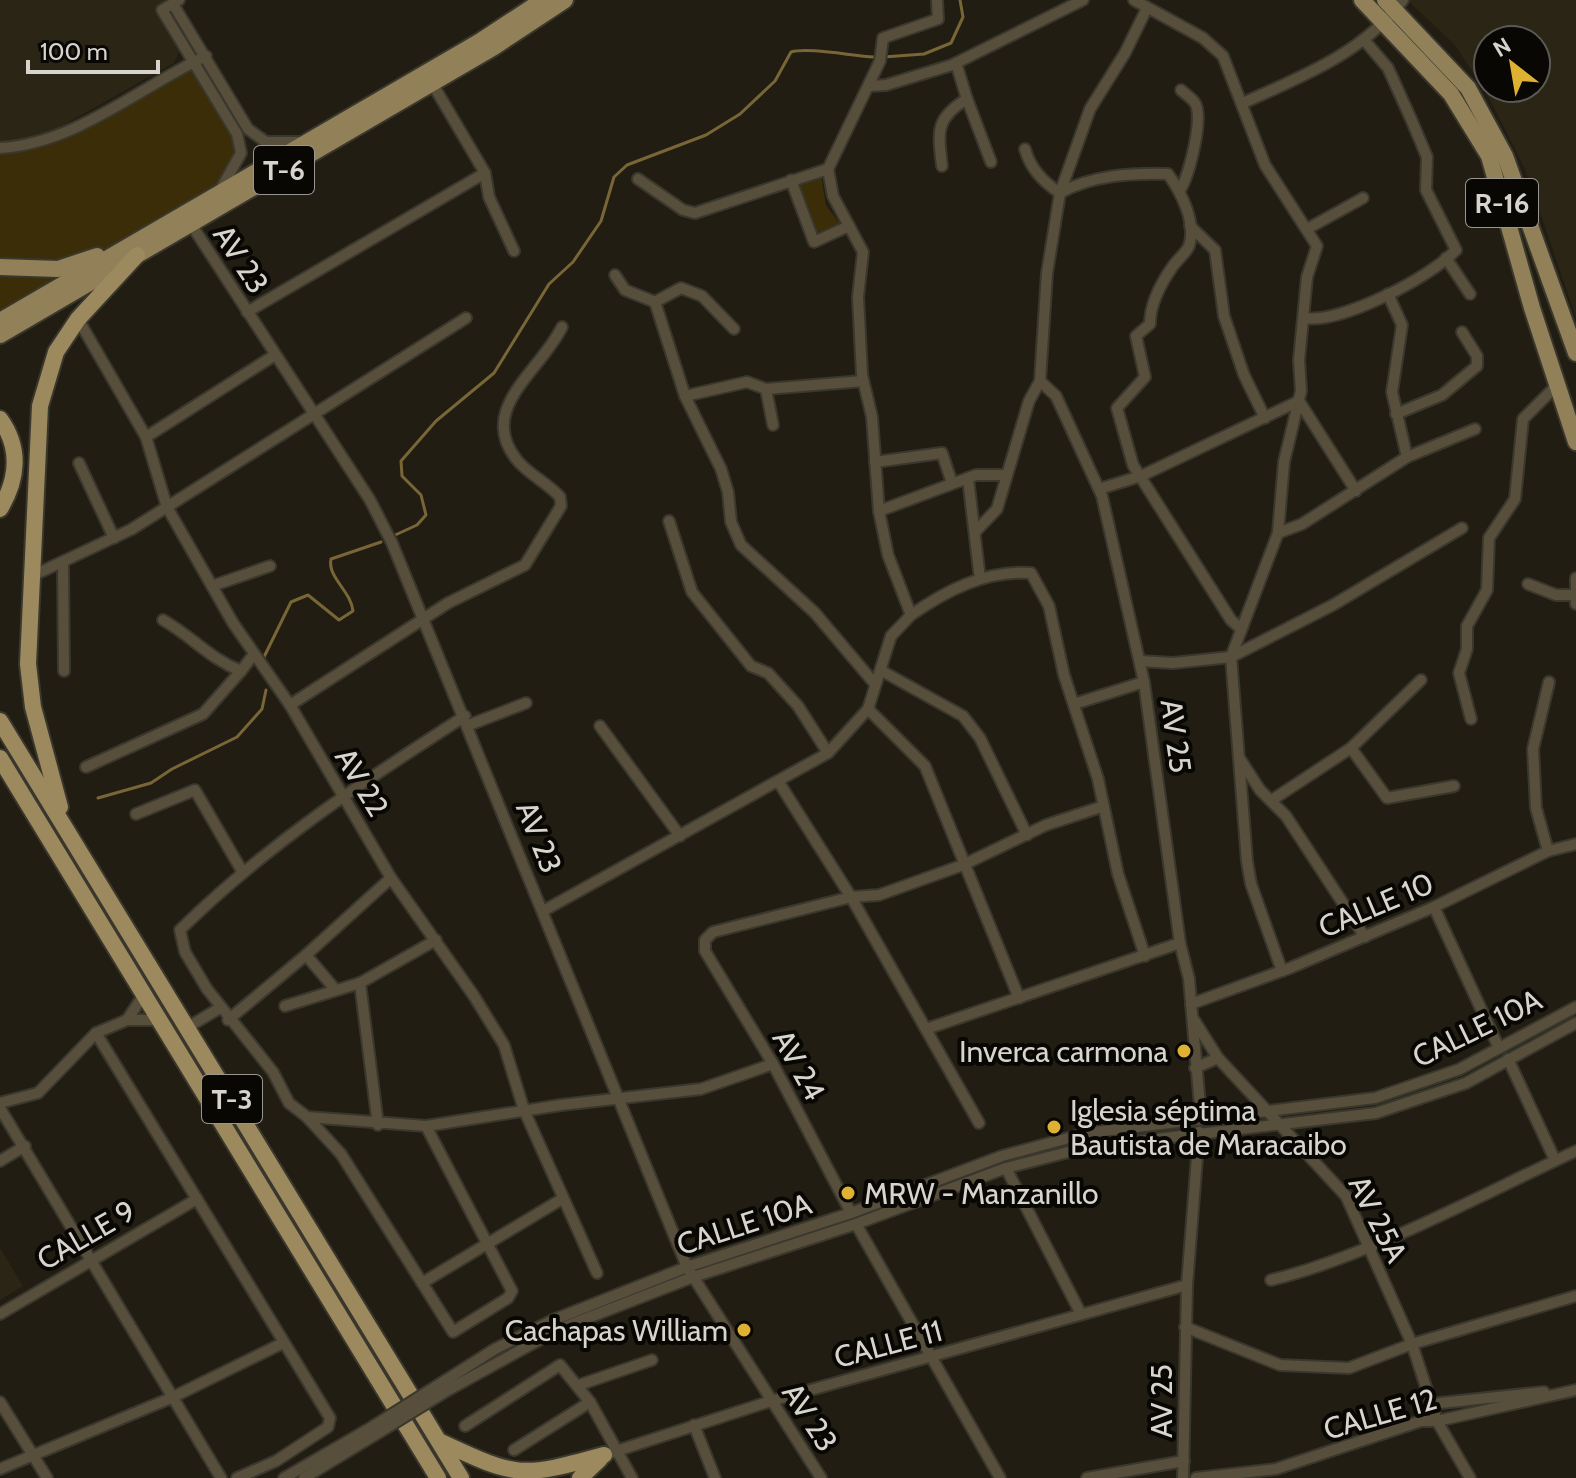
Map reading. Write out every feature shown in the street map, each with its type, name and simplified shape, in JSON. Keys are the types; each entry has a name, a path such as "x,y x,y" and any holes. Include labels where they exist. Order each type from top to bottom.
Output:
{"highway":[{"path":"66,828 33,707 28,664 40,406 56,352 78,319 135,249"},
{"path":"0,419 11,434 17,463 12,490 0,509"},
{"name":"T-3","path":"0,721 461,1478"},
{"name":"T-3","path":"0,758 438,1478"},
{"path":"0,770 29,805"},
{"path":"439,1440 483,1465 523,1477 611,1452"},
{"path":"580,1478 611,1452"}],"main road":[{"name":"T-6","path":"0,335 216,195 479,42 543,0"},
{"name":"T-6","path":"0,321 135,249 191,224 432,83 565,0"},
{"name":"R-16","path":"1362,0 1391,7 1468,88 1505,156 1576,353"},
{"name":"R-16","path":"1391,7 1489,156 1576,442"},
{"path":"0,267 58,269 135,249"}],"street":[{"path":"911,615 888,555 879,511 872,417 863,381 858,297 863,252 833,196 828,169 880,61 883,38 938,19 937,0"},
{"path":"869,86 886,85 956,63 1062,4 1083,0"},
{"path":"216,195 236,167 241,153 237,134 162,10 176,2 248,129 266,142 308,142"},
{"path":"976,531 997,509 1029,401 1040,381 1047,273 1060,193 1090,109 1139,3 1203,38 1223,56 1265,165 1317,246 1307,277 1299,401 1284,462 1278,533 1256,600 1231,657 1251,884 1282,971"},
{"path":"1243,103 1305,76 1365,41 1391,7"},
{"path":"1304,318 1315,320 1343,314 1388,294 1446,258 1457,247 1426,190 1427,157 1388,68 1365,41"},
{"path":"0,148 44,140 74,129 206,56"},
{"path":"956,63 991,162"},
{"path":"432,83 485,173 489,197 514,251"},
{"path":"1180,190 1188,177 1198,114 1195,104 1181,90"},
{"path":"942,166 938,134 946,111 967,99"},
{"path":"1025,149 1029,163 1048,185 1060,193"},
{"path":"638,179 683,210 695,213 828,169"},
{"path":"247,312 485,173"},
{"path":"1060,193 1079,182 1146,173 1168,174 1180,190 1190,226 1189,247 1173,266 1150,307 1150,324 1136,336 1145,377 1117,408 1133,465 1231,620 1241,629"},
{"path":"791,180 814,242 849,226"},
{"path":"1307,229 1363,198"},
{"name":"AV 23","path":"191,224 370,500 467,721 690,1272 821,1478"},
{"path":"1190,226 1215,250 1224,316 1244,375 1265,418"},
{"path":"1446,258 1470,294"},
{"path":"615,275 625,290 655,302"},
{"path":"655,302 681,288 702,296 734,329"},
{"path":"1388,294 1402,325 1392,392 1407,457"},
{"path":"655,302 685,396 721,469 728,492 731,522 741,545 815,613 875,684"},
{"path":"32,576 114,538 167,507 466,318"},
{"name":"AV 22","path":"78,319 146,437 167,507 212,586 290,705 340,796 391,878 436,940 504,1045 524,1110 597,1273"},
{"path":"290,705 424,618 525,565 561,506 554,490 520,464 504,443 502,418 532,369 551,351 562,327"},
{"path":"1396,414 1442,395 1477,366 1477,356 1462,332"},
{"path":"146,437 275,355"},
{"path":"685,396 747,382 766,389 863,381"},
{"name":"AV 25","path":"1040,381 1056,396 1099,489 1140,661 1192,1010 1201,1118"},
{"path":"1471,719 1459,673 1467,649 1467,626 1487,590 1489,538 1515,499 1523,419 1557,385"},
{"path":"766,389 773,425"},
{"path":"1099,489 1141,476 1299,401"},
{"path":"1299,401 1356,491"},
{"path":"1278,533 1302,524 1407,457 1475,429"},
{"path":"875,462 942,453 952,483"},
{"path":"79,463 114,538"},
{"path":"879,511 968,478 1007,475"},
{"path":"968,478 980,579"},
{"path":"669,521 692,592 751,666 768,673 798,706 828,753"},
{"path":"1140,661 1173,663 1231,657 1333,605 1462,528"},
{"path":"63,564 64,671"},
{"path":"212,586 270,566"},
{"path":"543,911 828,753 868,709 891,636 911,615 954,589 980,579 1009,572 1031,573 1049,606 1055,641 1098,779 1101,807 1145,956"},
{"path":"1528,584 1575,599 1576,578"},
{"path":"163,620 195,639 214,660 241,671"},
{"path":"86,767 203,714 254,654"},
{"path":"882,671 963,716 980,738 1027,835"},
{"path":"1272,800 1351,748 1421,680"},
{"path":"1074,704 1144,682"},
{"path":"1548,851 1536,808 1533,749 1549,682"},
{"path":"426,1126 512,1293 453,1332 341,1154 307,1117 289,1103 273,1072 228,1020 185,952 180,930 242,871 340,796 467,721 526,703"},
{"path":"868,709 925,766 1019,998"},
{"path":"600,726 680,836"},
{"path":"1351,748 1387,798 1454,786"},
{"path":"1239,758 1260,790 1272,800 1365,937"},
{"path":"778,781 851,897 979,1123"},
{"path":"136,814 195,790 242,871"},
{"path":"851,897 879,895 963,865 1046,825 1101,807"},
{"name":"CALLE 10","path":"1192,1010 1434,907 1548,851 1576,844"},
{"path":"228,1020 391,878"},
{"name":"AV 24","path":"851,897 713,932 705,940 705,951 773,1064 851,1213"},
{"path":"1434,907 1499,1048"},
{"path":"285,1006 334,988 360,983 436,940"},
{"path":"926,1029 1180,943"},
{"path":"306,955 334,988"},
{"path":"360,983 378,1125"},
{"path":"127,1020 145,993"},
{"name":"CALLE 10A","path":"375,1430 445,1386 495,1349 553,1320 1002,1156 1087,1133 1375,1098 1460,1069 1576,1007"},
{"path":"188,1027 220,1008"},
{"name":"AV 25A","path":"1192,1010 1218,1058 1283,1124 1346,1196 1412,1344 1437,1421 1470,1478"},
{"path":"161,1020 127,1020 96,1033 38,1093 0,1106 221,1478"},
{"name":"CALLE 10A","path":"690,1272 856,1224 1006,1168 1088,1147 1376,1113 1466,1083 1576,1023"},
{"path":"96,1033 331,1423 276,1461 237,1478"},
{"path":"1195,1068 1218,1058"},
{"path":"1508,1059 1555,1160"},
{"path":"307,1117 378,1125 426,1126 524,1110 701,1089 773,1064"},
{"name":"AV 25","path":"1183,1478 1185,1327 1199,1132"},
{"path":"0,1161 25,1146"},
{"path":"1271,1280 1303,1273 1368,1246 1576,1151"},
{"path":"1006,1168 1081,1314"},
{"name":"CALLE 9","path":"0,1314 197,1199"},
{"path":"422,1283 562,1199"},
{"path":"856,1224 1000,1478"},
{"name":"CALLE 11","path":"611,1452 771,1401 1187,1285"},
{"path":"1185,1327 1280,1365 1349,1368 1412,1344 1576,1296"},
{"path":"0,1469 171,1398 283,1343"},
{"path":"579,1385 652,1360"},
{"path":"465,1426 558,1365 579,1385 590,1402 611,1452 632,1478"},
{"path":"1431,1404 1576,1389"},
{"name":"CALLE 12","path":"1196,1478 1276,1469 1421,1421 1437,1421 1576,1389"},
{"path":"0,1402 47,1478"},
{"path":"514,1450 590,1402"},
{"path":"694,1425 715,1478"},
{"path":"284,1478 375,1430"},
{"path":"304,1478 375,1430"},
{"path":"1087,1478 1184,1461"}],"shaded area":[{"path":"0,0 169,0 157,8 179,52 174,63 58,128 35,137 0,142"},
{"path":"1407,0 1576,0 1576,318 1525,169 1492,104 1552,104 1552,24 1472,24 1472,71 1455,45"},
{"path":"194,62 237,134 241,153 229,178 0,321 0,148 44,140"},
{"path":"821,175 826,205 840,224 815,234 796,183"},
{"path":"0,1248 23,1286 0,1300"}],"waterway":[{"path":"884,57 924,54 951,43 963,17 960,0"},
{"path":"393,536 417,525 426,515 421,495 402,476 401,461 436,421 494,373 549,284 573,262 601,221 614,177 627,165 706,135 740,114 775,81 791,52 819,51 874,57"},
{"path":"262,661 291,602 308,595 339,620 353,611 332,572 331,559 381,542"},
{"path":"98,798 151,783 172,769 237,737 262,709 266,690"}],"place":[{"name":"Inverca carmona","path":"1184,1051"},
{"name":"Iglesia séptima Bautista de Maracaibo","path":"1054,1127"},
{"name":"MRW - Manzanillo","path":"848,1193"},
{"name":"Cachapas William","path":"744,1330"}]}
